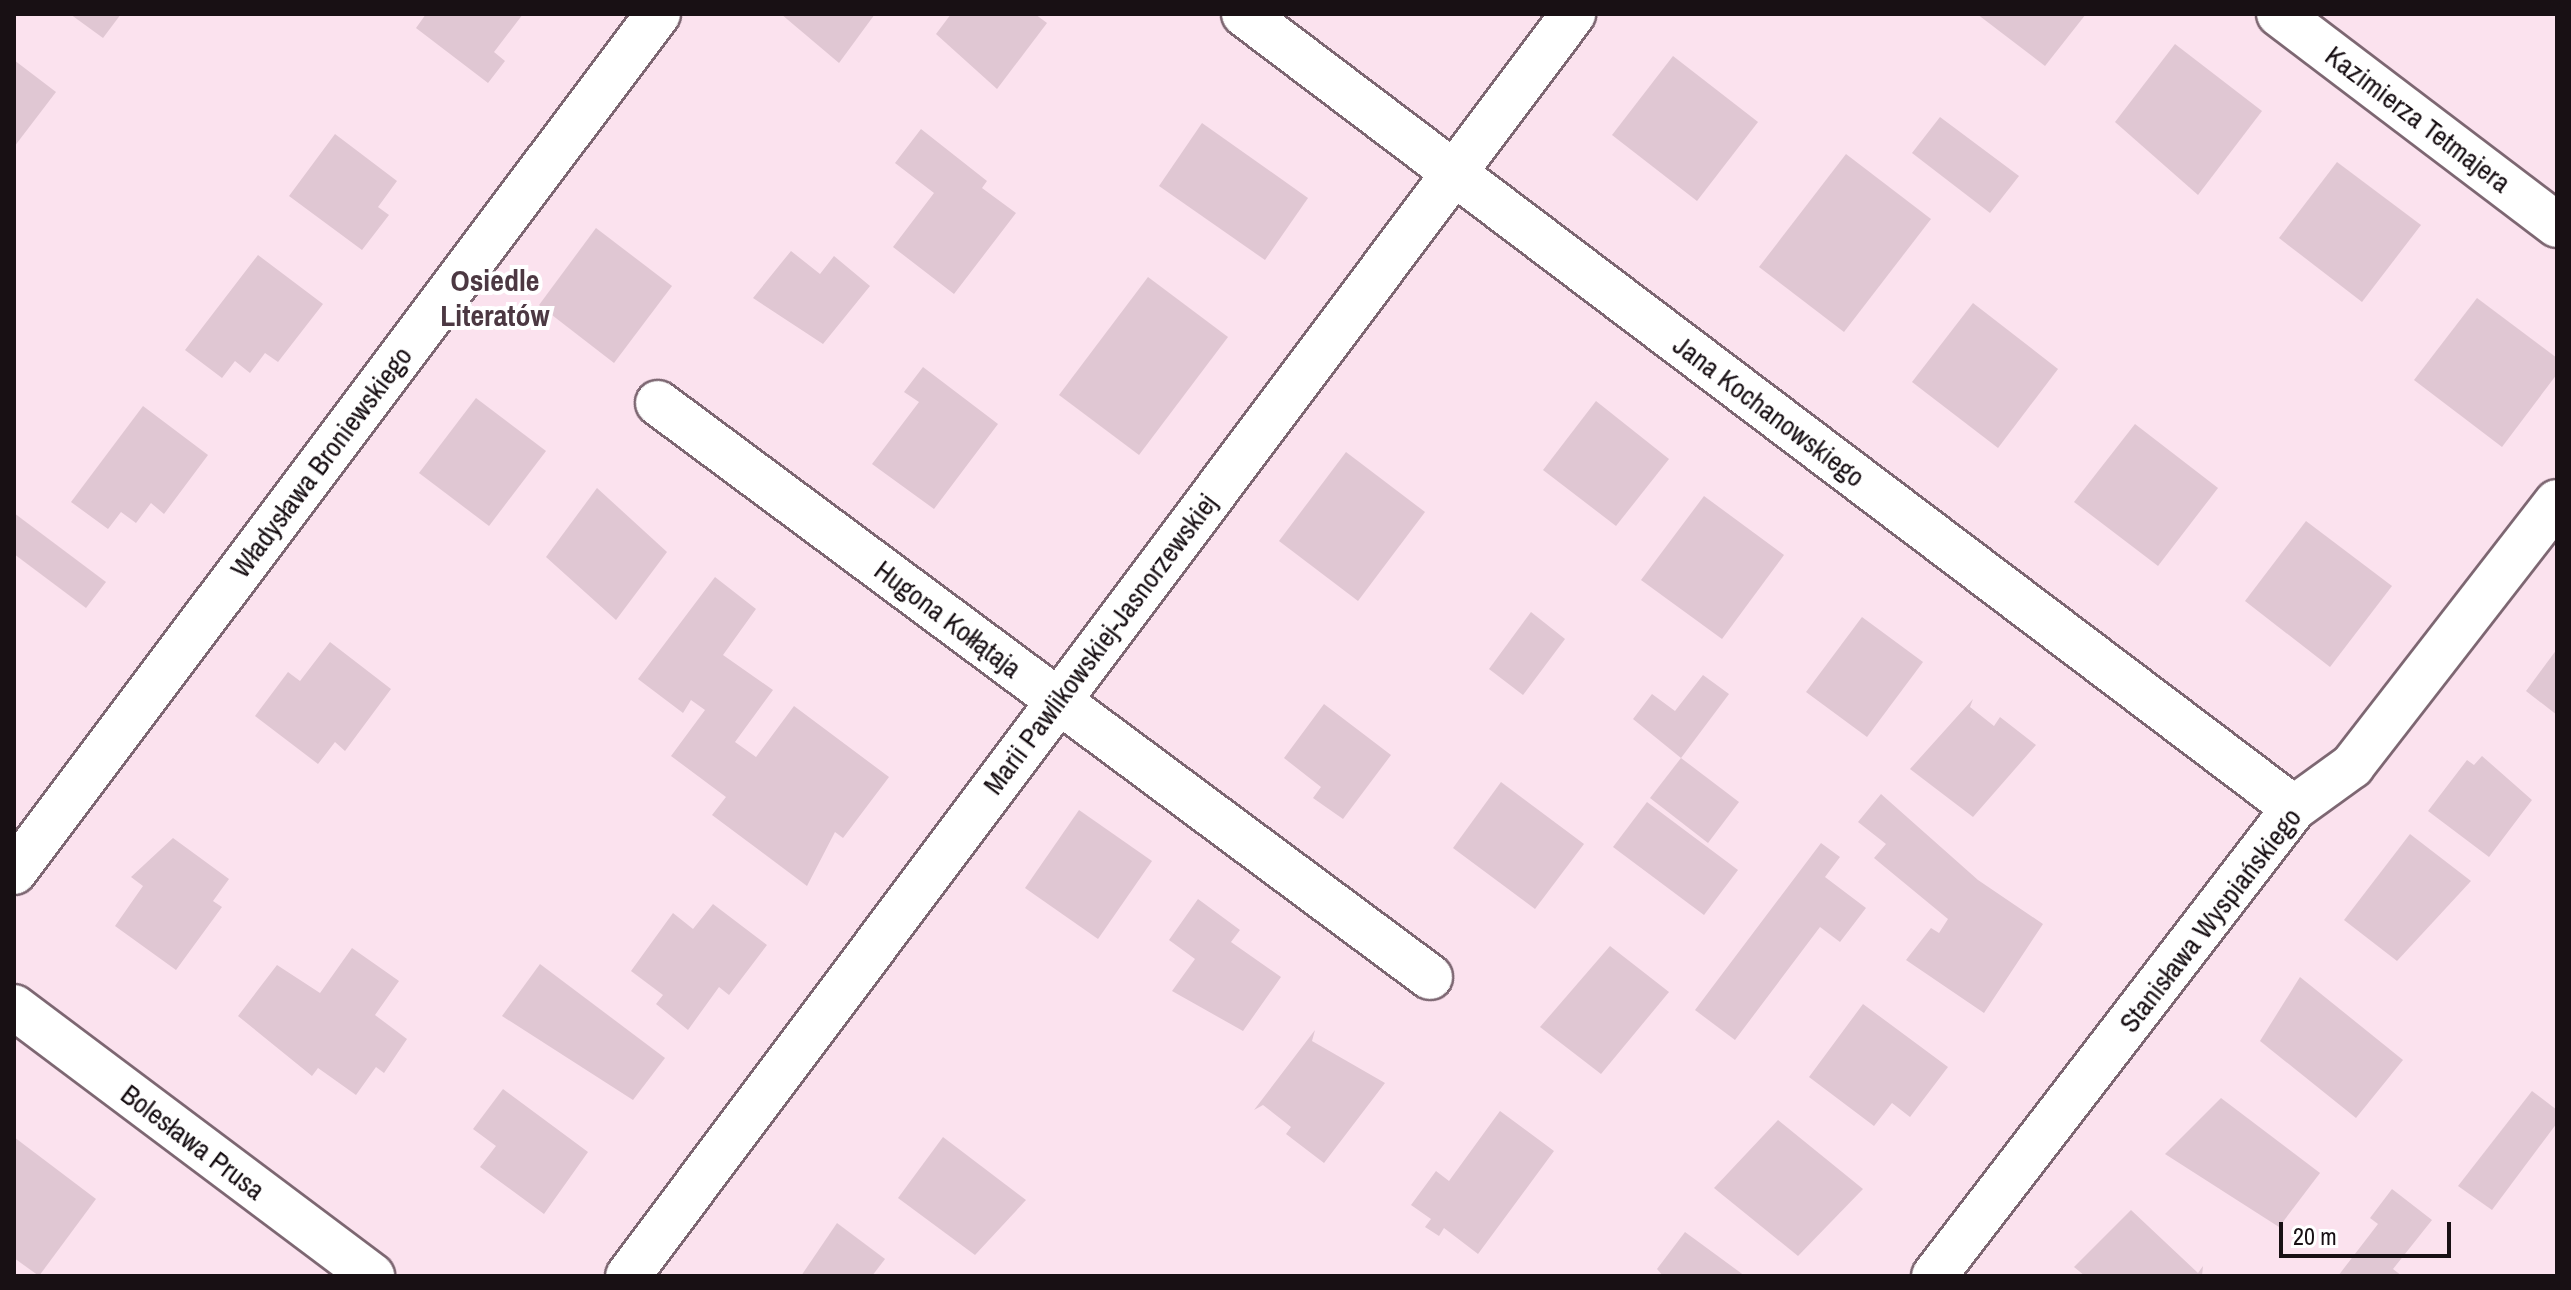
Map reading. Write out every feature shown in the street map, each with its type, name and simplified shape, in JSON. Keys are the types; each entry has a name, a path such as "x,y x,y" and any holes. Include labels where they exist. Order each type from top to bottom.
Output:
{"street":[{"name":"Władysława Broniewskiego","path":"14,872 658,14"},
{"name":"Jana Kochanowskiego","path":"1244,14 2294,808"},
{"name":"Marii Pawlikowskiej-Jasnorzewskiej","path":"628,1276 1573,14"},
{"name":"Kazimierza Tetmajera","path":"2279,14 2557,225"},
{"name":"Hugona Kołłątaja","path":"658,403 1430,977"},
{"name":"Stanisława Wyspiańskiego","path":"1934,1276 2294,808 2352,766 2557,502"},
{"name":"Bolesława Prusa","path":"14,1007 372,1276"}],"building":[{"path":"70,14 121,14 103,38"},
{"path":"426,14 523,14 494,52 505,61 488,83 416,28"},
{"path":"781,14 875,14 839,63"},
{"path":"951,14 1035,14 1047,23 997,89 936,34"},
{"path":"1977,14 2086,14 2045,66"},
{"path":"2175,44 2262,111 2198,195 2115,122"},
{"path":"1673,56 1758,122 1697,201 1612,135"},
{"path":"14,60 56,92 14,147"},
{"path":"1940,117 2019,176 1990,213 1912,153"},
{"path":"1202,123 1308,198 1265,260 1159,186"},
{"path":"921,129 987,181 982,188 1016,213 954,294 893,247 934,193 895,163"},
{"path":"335,134 397,181 378,207 389,215 362,250 289,196"},
{"path":"1846,154 1931,219 1844,332 1759,267"},
{"path":"2337,162 2421,225 2362,302 2279,238"},
{"path":"596,228 672,286 614,363 539,305"},
{"path":"791,251 820,274 834,256 870,286 823,344 753,298"},
{"path":"258,255 323,304 278,362 265,353 250,373 235,361 222,378 185,350"},
{"path":"1148,277 1228,337 1139,455 1059,395"},
{"path":"2477,298 2557,358 2557,374 2502,447 2414,380"},
{"path":"1973,303 2058,369 1998,448 1912,382"},
{"path":"923,367 998,424 934,509 872,464 919,402 904,392"},
{"path":"476,398 546,451 489,526 419,473"},
{"path":"1596,401 1669,459 1616,526 1543,470"},
{"path":"143,406 208,455 164,514 151,503 136,523 121,512 108,529 71,502"},
{"path":"2135,424 2218,488 2158,566 2074,502"},
{"path":"1346,452 1425,512 1358,601 1279,541"},
{"path":"597,488 667,552 616,620 546,557"},
{"path":"1704,496 1784,555 1722,639 1641,580"},
{"path":"14,513 106,582 86,608 14,554"},
{"path":"2306,521 2392,586 2330,667 2245,601"},
{"path":"715,577 756,609 723,655 773,690 735,742 756,757 794,706 889,777 843,838 835,832 807,886 712,815 726,797 671,756 705,710 691,700 683,713 638,679"},
{"path":"1531,612 1565,639 1523,695 1489,669"},
{"path":"1862,617 1923,662 1867,737 1806,692"},
{"path":"330,642 391,689 345,751 335,742 318,764 255,716 288,672 300,681"},
{"path":"2557,649 2557,715 2526,691"},
{"path":"1703,675 1729,694 1681,758 1633,719 1652,694 1675,711"},
{"path":"1973,699 1970,707 1994,726 2000,717 2036,745 1973,817 1910,769"},
{"path":"1324,704 1391,755 1343,819 1313,798 1321,787 1284,758"},
{"path":"2482,756 2532,800 2489,857 2428,811 2467,760 2474,765"},
{"path":"1681,758 1739,802 1708,843 1650,798"},
{"path":"1501,782 1584,844 1535,909 1453,848"},
{"path":"1881,794 1978,880 2043,924 1984,1013 1906,960 1931,928 1939,933 1948,919 1874,858 1886,844 1858,822"},
{"path":"1647,802 1738,870 1704,915 1613,847"},
{"path":"1079,810 1152,861 1098,939 1025,888"},
{"path":"2410,834 2471,881 2397,961 2344,920"},
{"path":"173,838 229,879 213,901 222,907 176,970 115,926 143,886 131,877"},
{"path":"1821,843 1840,857 1825,877 1866,908 1840,942 1820,927 1735,1040 1695,1010"},
{"path":"1198,899 1240,930 1231,942 1281,977 1243,1031 1172,991 1195,959 1169,940"},
{"path":"713,904 767,945 729,995 719,987 688,1030 656,1004 663,995 631,971 673,913 693,929"},
{"path":"1610,946 1669,992 1601,1074 1540,1027"},
{"path":"352,948 399,981 375,1015 407,1039 384,1073 376,1067 356,1095 318,1068 312,1076 238,1016 277,965 320,993"},
{"path":"540,964 665,1058 633,1100 502,1016"},
{"path":"2300,977 2403,1060 2356,1118 2260,1041"},
{"path":"1863,1004 1948,1067 1910,1117 1892,1103 1874,1126 1809,1077"},
{"path":"1315,1030 1312,1041 1385,1083 1324,1163 1286,1134 1291,1127 1263,1105 1254,1110"},
{"path":"503,1089 588,1152 544,1214 480,1167 496,1146 473,1129"},
{"path":"2532,1091 2557,1110 2557,1123 2492,1210 2458,1186"},
{"path":"2221,1098 2320,1173 2279,1227 2165,1154"},
{"path":"1500,1111 1554,1151 1478,1254 1444,1228 1439,1236 1425,1227 1431,1219 1411,1205 1436,1171 1449,1181"},
{"path":"1778,1120 1863,1189 1798,1256 1714,1188"},
{"path":"14,1137 96,1199 39,1276 14,1258"},
{"path":"943,1137 1026,1200 975,1255 898,1198"},
{"path":"2392,1189 2432,1220 2393,1269 2402,1276 2338,1276 2378,1224 2370,1218"},
{"path":"2131,1210 2198,1273 2203,1266 2202,1276 2085,1276 2074,1267"},
{"path":"837,1223 885,1259 872,1276 801,1276"},
{"path":"1685,1232 1745,1276 1663,1276 1657,1269"}],"district":[{"name":"Osiedle Literatów","path":"495,297"}]}
